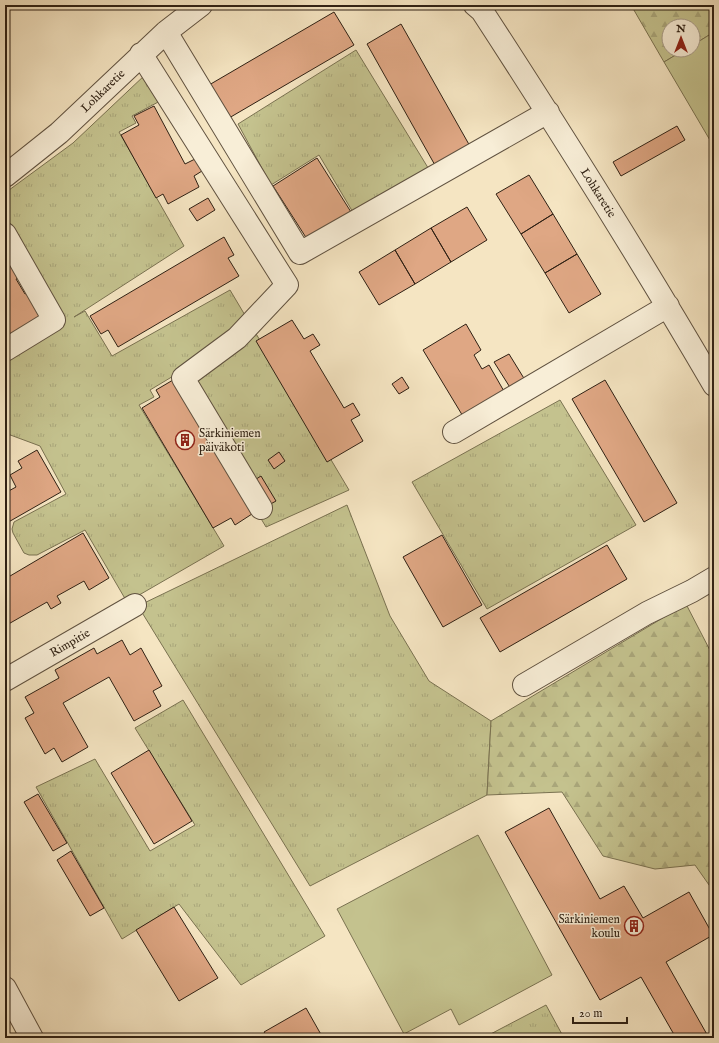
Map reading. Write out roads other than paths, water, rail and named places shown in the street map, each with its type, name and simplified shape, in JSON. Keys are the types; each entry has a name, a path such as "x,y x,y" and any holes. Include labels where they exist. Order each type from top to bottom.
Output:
{"street":[{"name":"Lohkaretie","path":"5,176 59,132 166,32 201,5"},
{"name":"Lohkaretie","path":"475,5 482,11 548,112 668,306 714,385"},
{"path":"166,32 300,253 548,112"},
{"path":"141,54 287,285 237,338 183,378 261,508"},
{"path":"5,234 54,320 5,350"},
{"path":"454,432 668,306"},
{"path":"524,685 647,613 692,591 714,578"},
{"name":"Rimpitie","path":"5,680 135,605"},
{"path":"5,988 32,1038"}],"place":[{"name":"Särkiniemen päiväkoti","path":"185,440"},
{"name":"Särkiniemen koulu","path":"634,926"}]}
